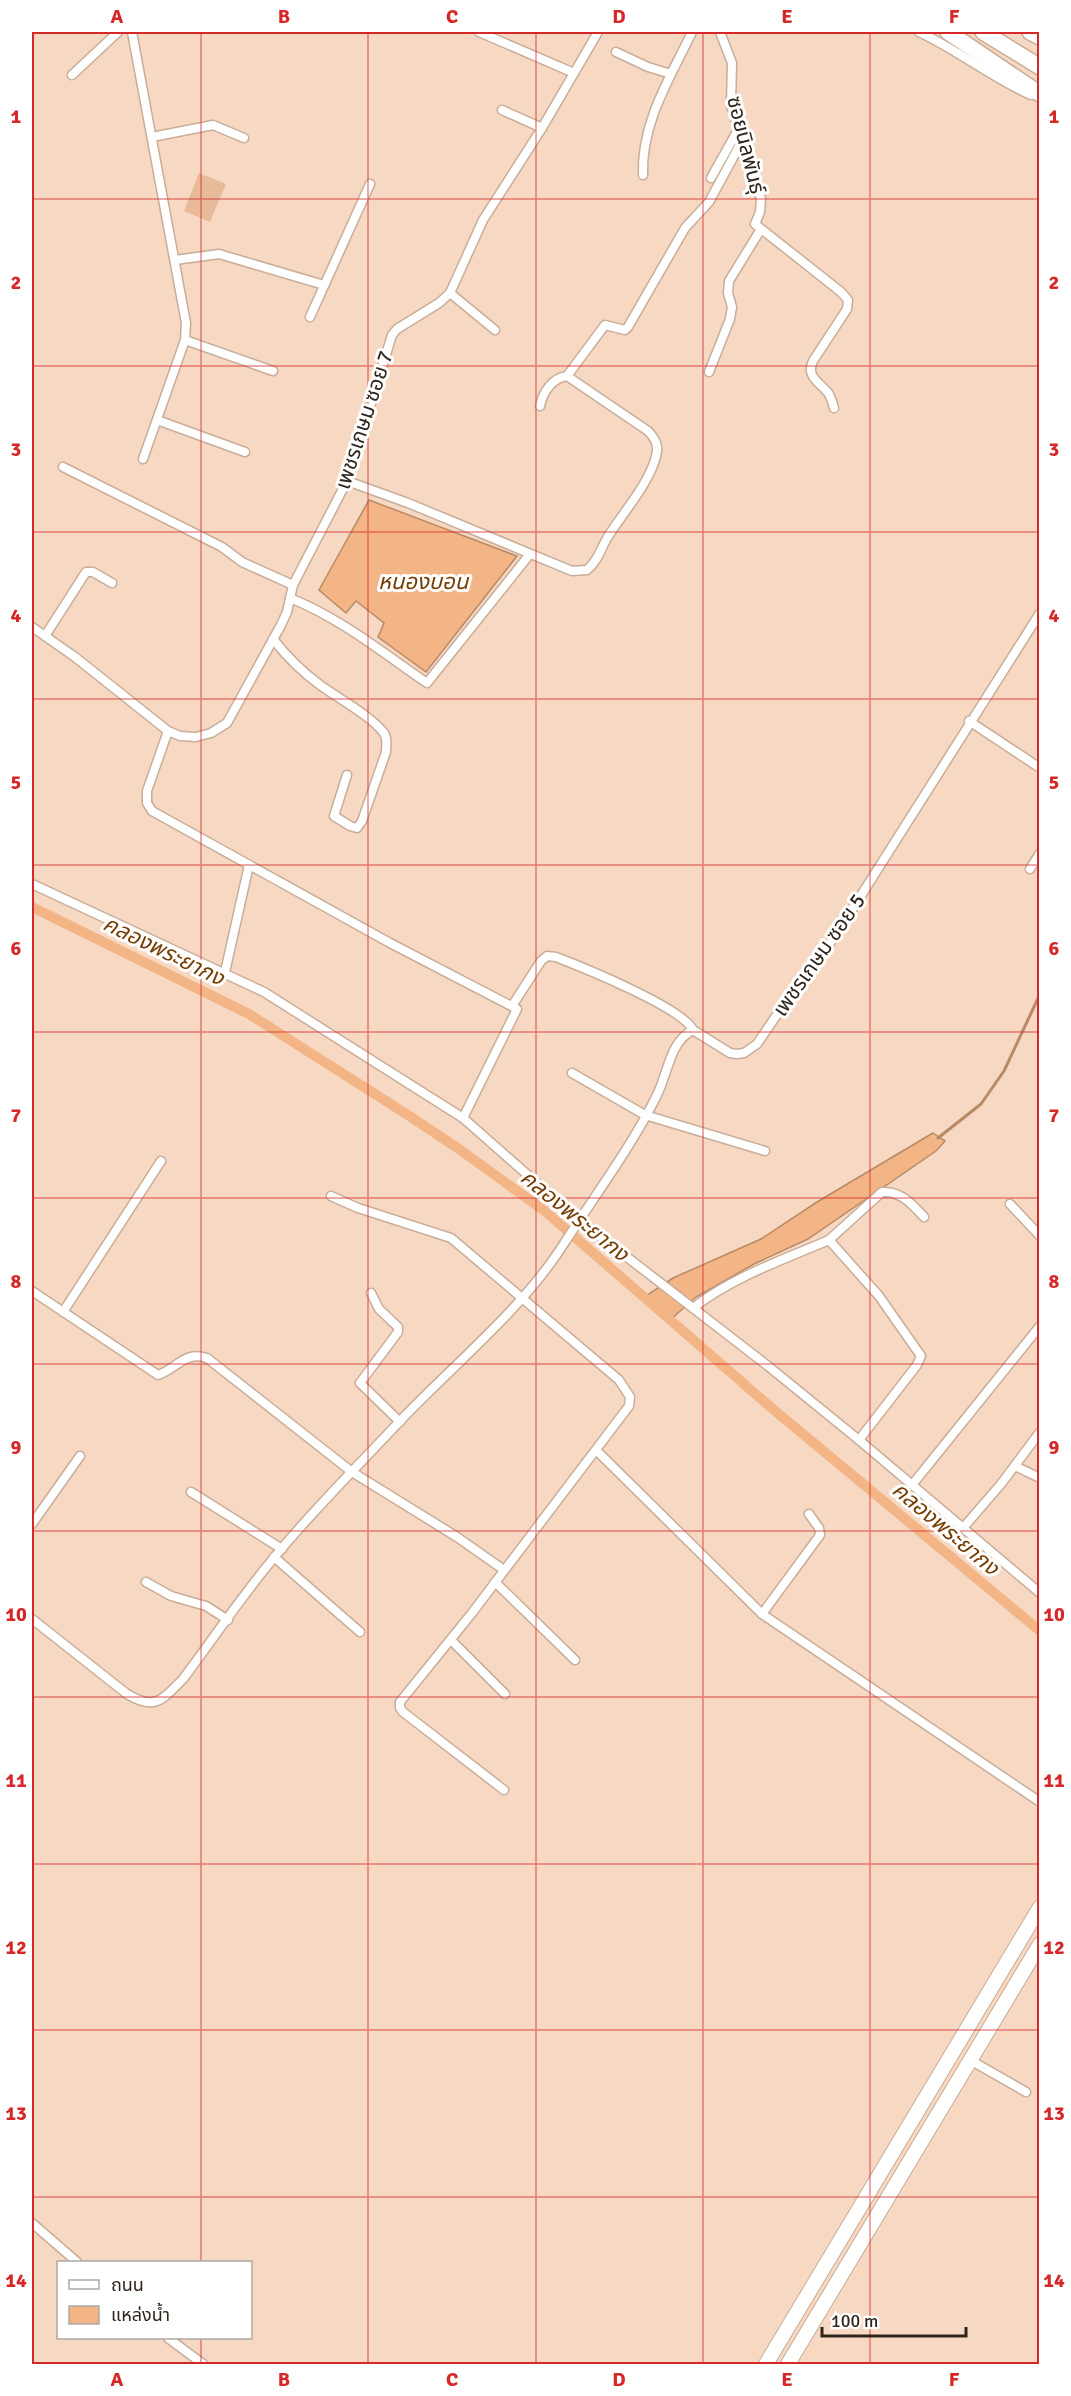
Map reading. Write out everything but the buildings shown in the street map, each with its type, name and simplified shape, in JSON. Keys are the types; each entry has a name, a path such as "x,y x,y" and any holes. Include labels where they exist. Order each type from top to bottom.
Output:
{"highway":[{"path":"948,32 1040,95"},
{"path":"983,32 1040,67"},
{"path":"1030,32 1040,37"}],"main road":[{"path":"766,2364 1040,1907"},
{"path":"788,2364 1040,1944"},
{"path":"895,2150 911,2159"}],"street":[{"path":"72,75 118,32"},
{"path":"132,32 186,323 185,340 143,459"},
{"path":"479,32 574,73"},
{"name":"เพชรเกษม ซอย 7","path":"32,627 127,696 168,731 180,736 196,737 211,733 227,723 246,692 287,612 293,585 347,481 392,335 397,329 439,303 450,293 483,220 542,128 598,32"},
{"path":"643,175 642,154 653,110 692,32"},
{"name":"ซอยนิลพันธุ์","path":"720,32 732,63 731,105 761,199 758,226"},
{"path":"919,32 945,43 1015,87 1040,95"},
{"path":"616,52 648,67 671,74"},
{"path":"502,110 542,128"},
{"path":"152,137 213,125 244,138"},
{"path":"711,178 738,128"},
{"path":"540,406 542,397 552,383 567,375 605,324 625,330 628,327 685,228 709,202 742,141"},
{"path":"310,317 370,184"},
{"path":"709,372 730,319 732,307 728,293 729,281 758,226 848,300 848,309 811,365 812,376 828,394 834,408"},
{"path":"175,260 219,254 324,285"},
{"path":"450,293 495,330"},
{"path":"185,340 273,371"},
{"path":"347,481 408,503 572,571 587,570 593,565 634,498 658,450 655,439 648,431 567,375"},
{"path":"157,420 245,452"},
{"path":"63,467 213,542 242,562 293,585"},
{"path":"290,598 311,606 342,625 427,683 530,554"},
{"path":"45,636 86,572 93,572 112,583"},
{"name":"เพชรเกษม ซอย 5","path":"693,1030 730,1053 744,1053 757,1044 848,916 969,721 1040,613"},
{"path":"273,639 293,664 351,705 384,734 387,741 386,752 362,821 357,828 334,816 347,776"},
{"path":"969,721 1040,768"},
{"path":"168,731 147,791 147,803 152,811 390,943 517,1009 463,1118"},
{"path":"1030,869 1040,853"},
{"path":"225,972 249,865"},
{"path":"32,884 225,972 289,1007 463,1118 578,1222 661,1283 859,1440 1040,1593"},
{"path":"32,1619 127,1694 142,1703 154,1703 166,1696 183,1679 298,1528 507,1315 538,1279 560,1250 657,1096 678,1043 684,1035 693,1030 690,1023 655,1002 556,957 547,956 541,961 512,1006"},
{"path":"572,1073 645,1115 765,1151"},
{"path":"63,1312 161,1161"},
{"path":"693,1308 736,1281 829,1240 882,1192 901,1195 924,1217"},
{"path":"331,1196 358,1208 451,1238 619,1380 630,1396 629,1406 597,1451 451,1640 400,1702 400,1707 504,1790"},
{"path":"1010,1204 1040,1236"},
{"path":"829,1240 879,1296 921,1356 917,1365 859,1440"},
{"path":"32,1291 158,1375 167,1372 186,1358 197,1355 207,1358 352,1472 457,1537 504,1570"},
{"path":"371,1293 379,1309 398,1327 398,1332 360,1383 400,1422"},
{"path":"912,1485 1040,1326"},
{"path":"963,1528 1040,1432"},
{"path":"597,1451 762,1614 1040,1802"},
{"path":"32,1524 80,1456"},
{"path":"1015,1466 1040,1478"},
{"path":"191,1492 282,1549"},
{"path":"762,1614 820,1535 819,1528 809,1514"},
{"path":"274,1557 360,1632"},
{"path":"146,1582 171,1596 206,1606 228,1620"},
{"path":"495,1582 575,1659"},
{"path":"451,1640 505,1694"},
{"path":"970,2060 1026,2092"},
{"path":"32,2223 76,2261"},
{"path":"171,2339 203,2364"}],"shaded area":[{"path":"199,173 226,184 210,222 184,211"}],"water":[{"name":"หนองบอน","path":"369,500 517,556 426,672 378,637 384,623 356,601 346,613 319,590"},
{"path":"933,1133 945,1141 936,1151 808,1239 754,1264 696,1297 670,1320 644,1297 673,1278 761,1239 817,1202"}],"waterway":[{"name":"คลองพระยากง","path":"32,907 249,1014 459,1149 546,1212 774,1410 1040,1631"},
{"path":"938,1138 981,1104 1004,1071 1040,994"}]}
